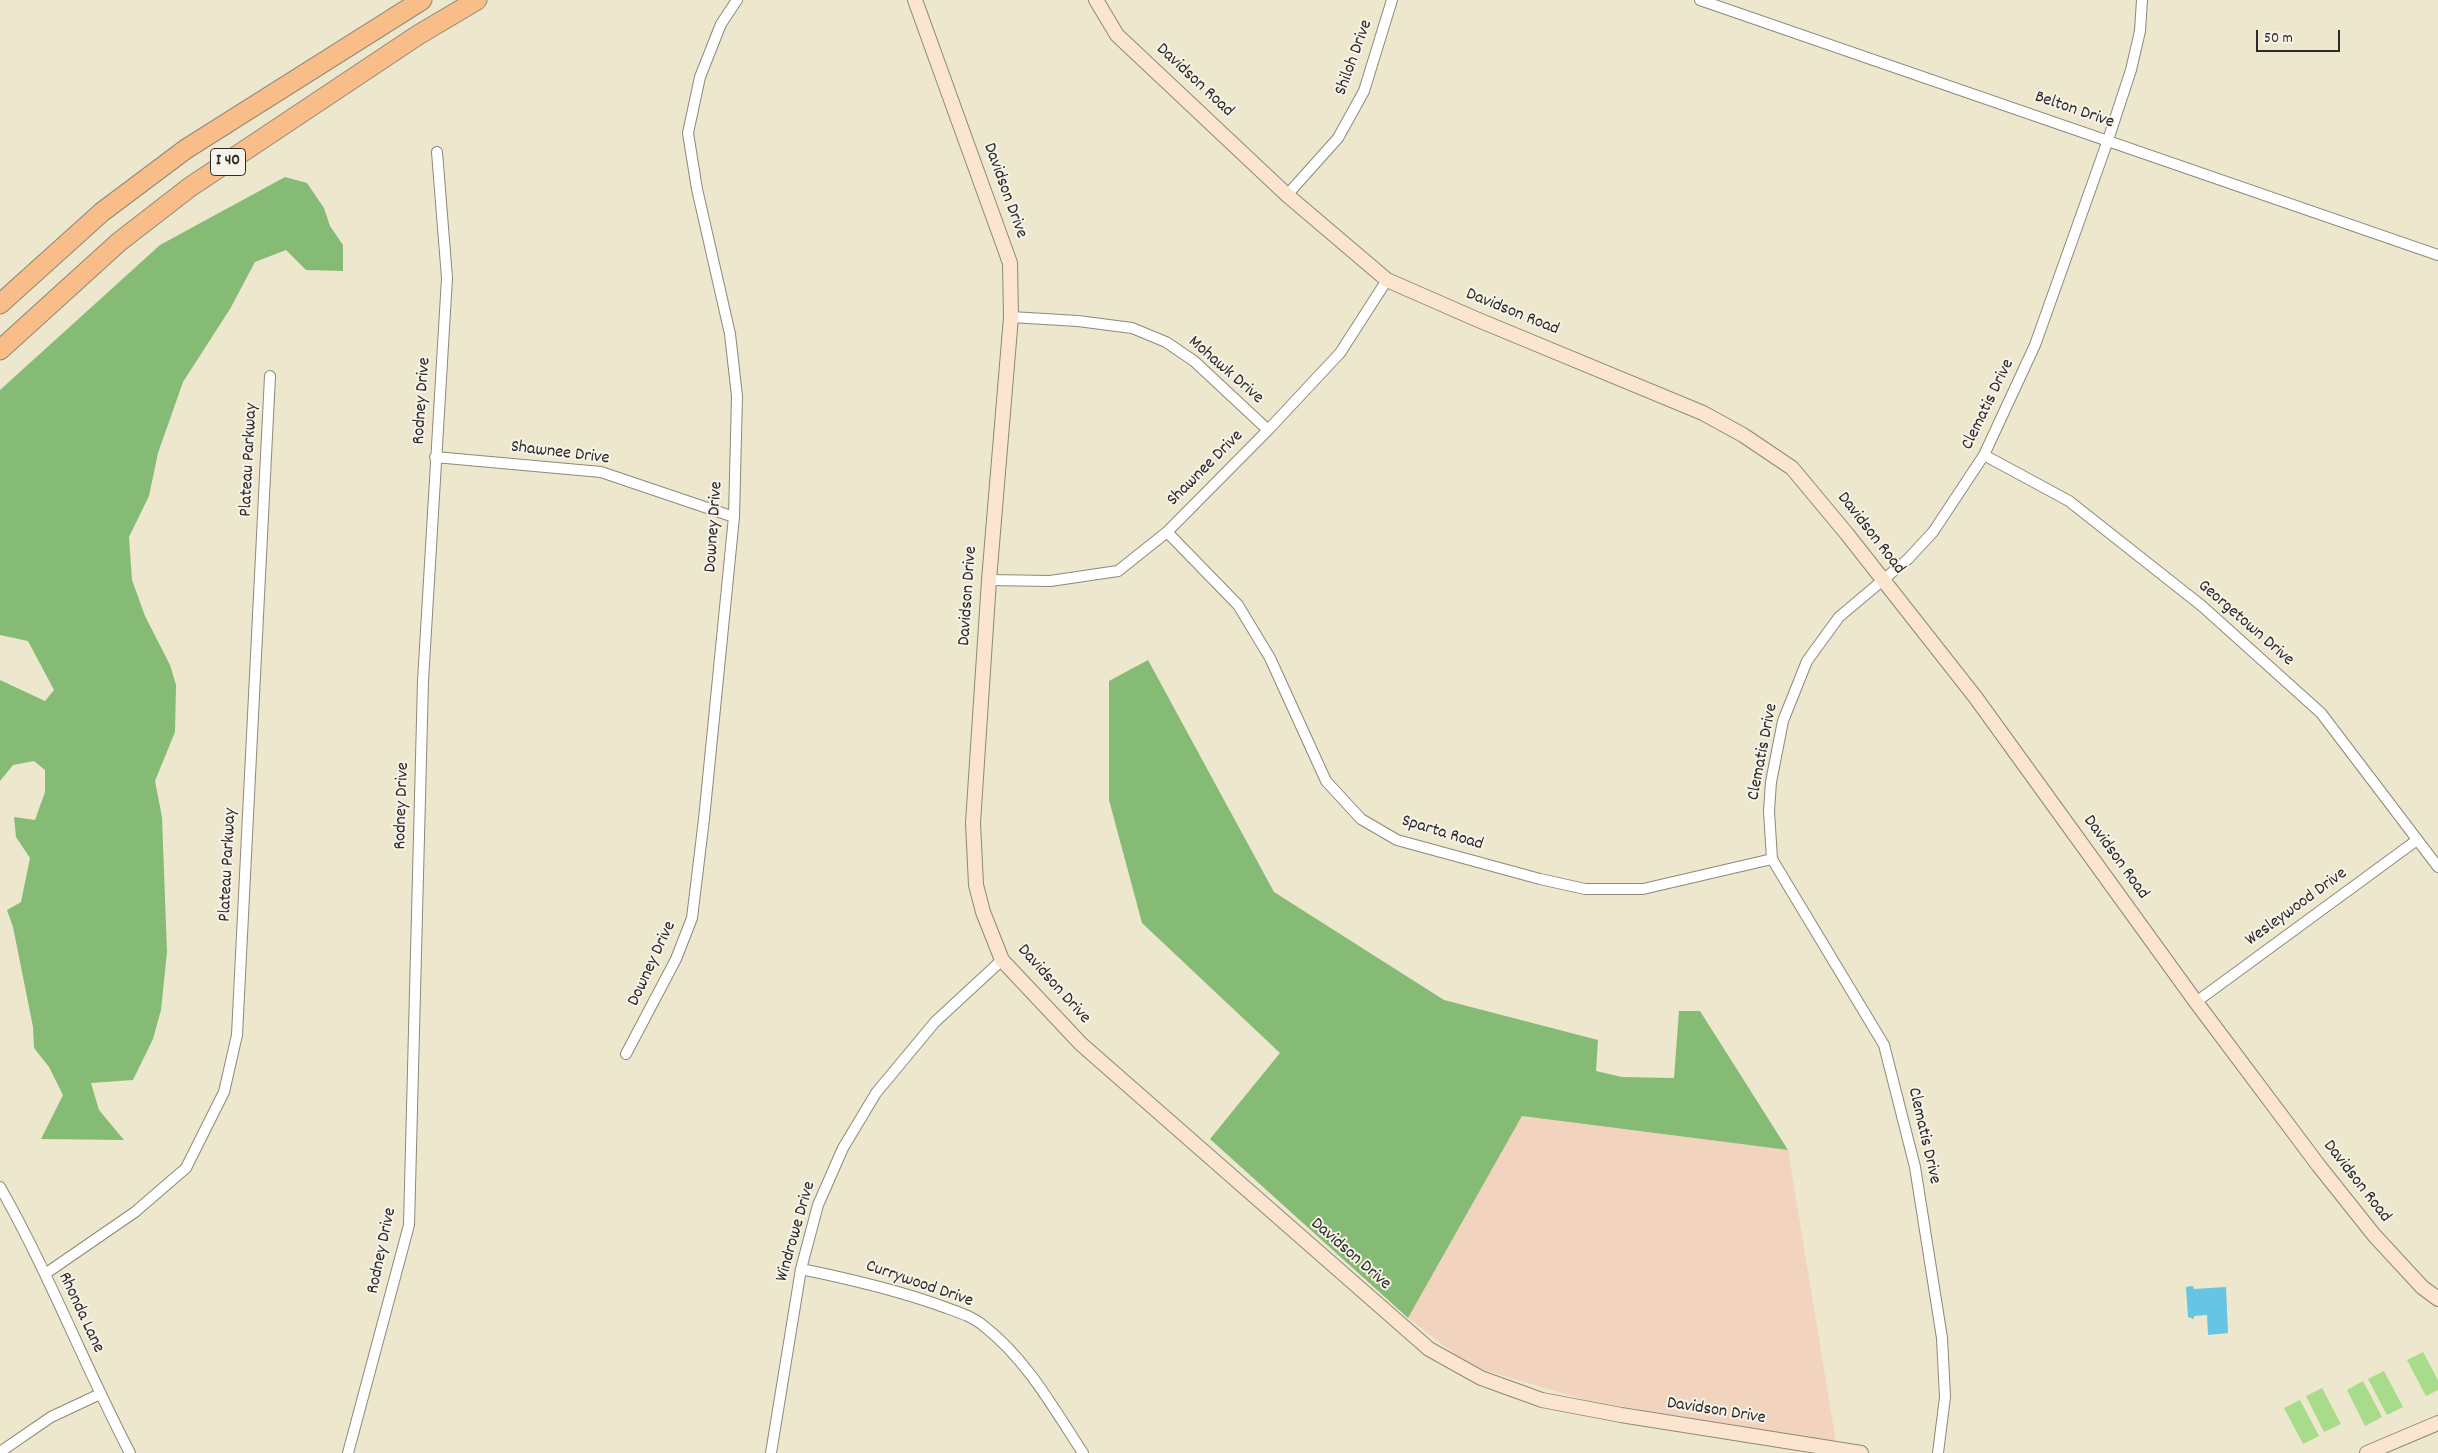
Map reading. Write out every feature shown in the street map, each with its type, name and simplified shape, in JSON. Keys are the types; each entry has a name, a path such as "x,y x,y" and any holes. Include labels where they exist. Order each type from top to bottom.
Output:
{"highway":[{"name":"I 40","path":"0,304 102,212 186,149 422,0"},
{"name":"I 40","path":"0,350 119,242 190,187 410,40 477,0"}],"street":[{"name":"Downey Drive","path":"626,1054 676,959 692,918 704,819 734,517 737,396 730,334 697,189 688,133 700,77 721,24 737,0"},
{"name":"Davidson Drive","path":"914,0 1010,263 1011,317 989,580 973,823 976,885 983,912 1002,960 1080,1044 1429,1349 1481,1378 1542,1400 1621,1415 1861,1453"},
{"name":"Davidson Road","path":"1096,0 1117,35 1287,195 1388,280 1476,319 1703,413 1743,435 1792,468 1810,488 1976,698 2196,1002 2374,1235 2422,1288 2438,1298"},
{"name":"Shiloh Drive","path":"1287,195 1338,138 1364,91 1392,0"},
{"name":"Belton Drive","path":"1700,0 1724,3 1908,72 2438,255"},
{"name":"Clematis Drive","path":"1938,1453 1945,1398 1941,1326 1915,1168 1884,1045 1772,859 1769,811 1771,782 1781,727 1791,697 1808,661 1839,617 1908,559 1933,532 1984,455 2035,345 2108,140 2131,70 2140,31 2142,0"},
{"name":"Rodney Drive","path":"348,1453 409,1225 423,681 447,278 437,152"},
{"name":"Shawnee Drive","path":"989,580 1050,581 1118,571 1167,532 1340,354 1388,280"},
{"name":"Mohawk Drive","path":"1011,317 1078,321 1132,328 1166,342 1194,361 1268,430"},
{"name":"Plateau Parkway","path":"44,1274 135,1212 186,1168 224,1092 237,1035 270,376"},
{"name":"Georgetown Drive","path":"1984,455 2069,501 2202,606 2321,713 2438,867"},
{"name":"Shawnee Drive","path":"435,457 601,472 734,517"},
{"name":"Sparta Road","path":"1167,532 1238,605 1270,658 1326,781 1360,819 1397,840 1540,879 1585,889 1643,889 1772,859"},
{"name":"Wesleywood Drive","path":"2196,1002 2416,840"},
{"name":"Windrowe Drive","path":"771,1453 801,1269 818,1206 842,1148 876,1093 935,1022 1002,960"},
{"name":"Rhonda Lane","path":"0,1187 130,1453"},
{"name":"Currywood Drive","path":"801,1269 864,1282 919,1298 966,1315 985,1326 1025,1366 1083,1453"},
{"path":"0,1452 51,1418 100,1394"},
{"path":"2367,1453 2438,1423"}],"shaded area":[{"path":"1522,1116 1788,1150 1836,1442 1589,1401 1470,1366 1408,1318"}],"green space":[{"path":"285,177 307,183 324,208 330,226 343,245 343,271 306,270 286,250 255,262 230,309 183,382 158,453 149,496 129,537 132,580 145,616 170,665 176,685 175,732 155,781 162,817 167,952 161,1010 153,1039 133,1080 91,1083 99,1110 124,1140 41,1139 63,1095 49,1067 34,1048 33,1027 13,927 7,910 21,902 30,858 16,837 14,817 35,820 45,792 45,770 34,761 13,765 0,781 0,680 45,701 54,690 28,641 0,635 0,390 160,245"},
{"path":"1148,660 1274,892 1444,1000 1598,1040 1596,1071 1622,1077 1674,1078 1679,1011 1700,1011 1788,1150 1522,1116 1408,1318 1210,1139 1280,1053 1142,923 1109,800 1109,681"},
{"path":"2423,1352 2438,1380 2438,1390 2426,1396 2407,1360"},
{"path":"2384,1371 2403,1407 2387,1415 2368,1379"},
{"path":"2363,1381 2382,1417 2365,1426 2347,1390"},
{"path":"2322,1388 2341,1424 2324,1432 2306,1396"},
{"path":"2300,1400 2319,1436 2303,1444 2284,1408"}],"water":[{"path":"2193,1286 2194,1289 2226,1287 2228,1333 2208,1335 2207,1315 2194,1316 2194,1319 2188,1317 2186,1287"}]}
